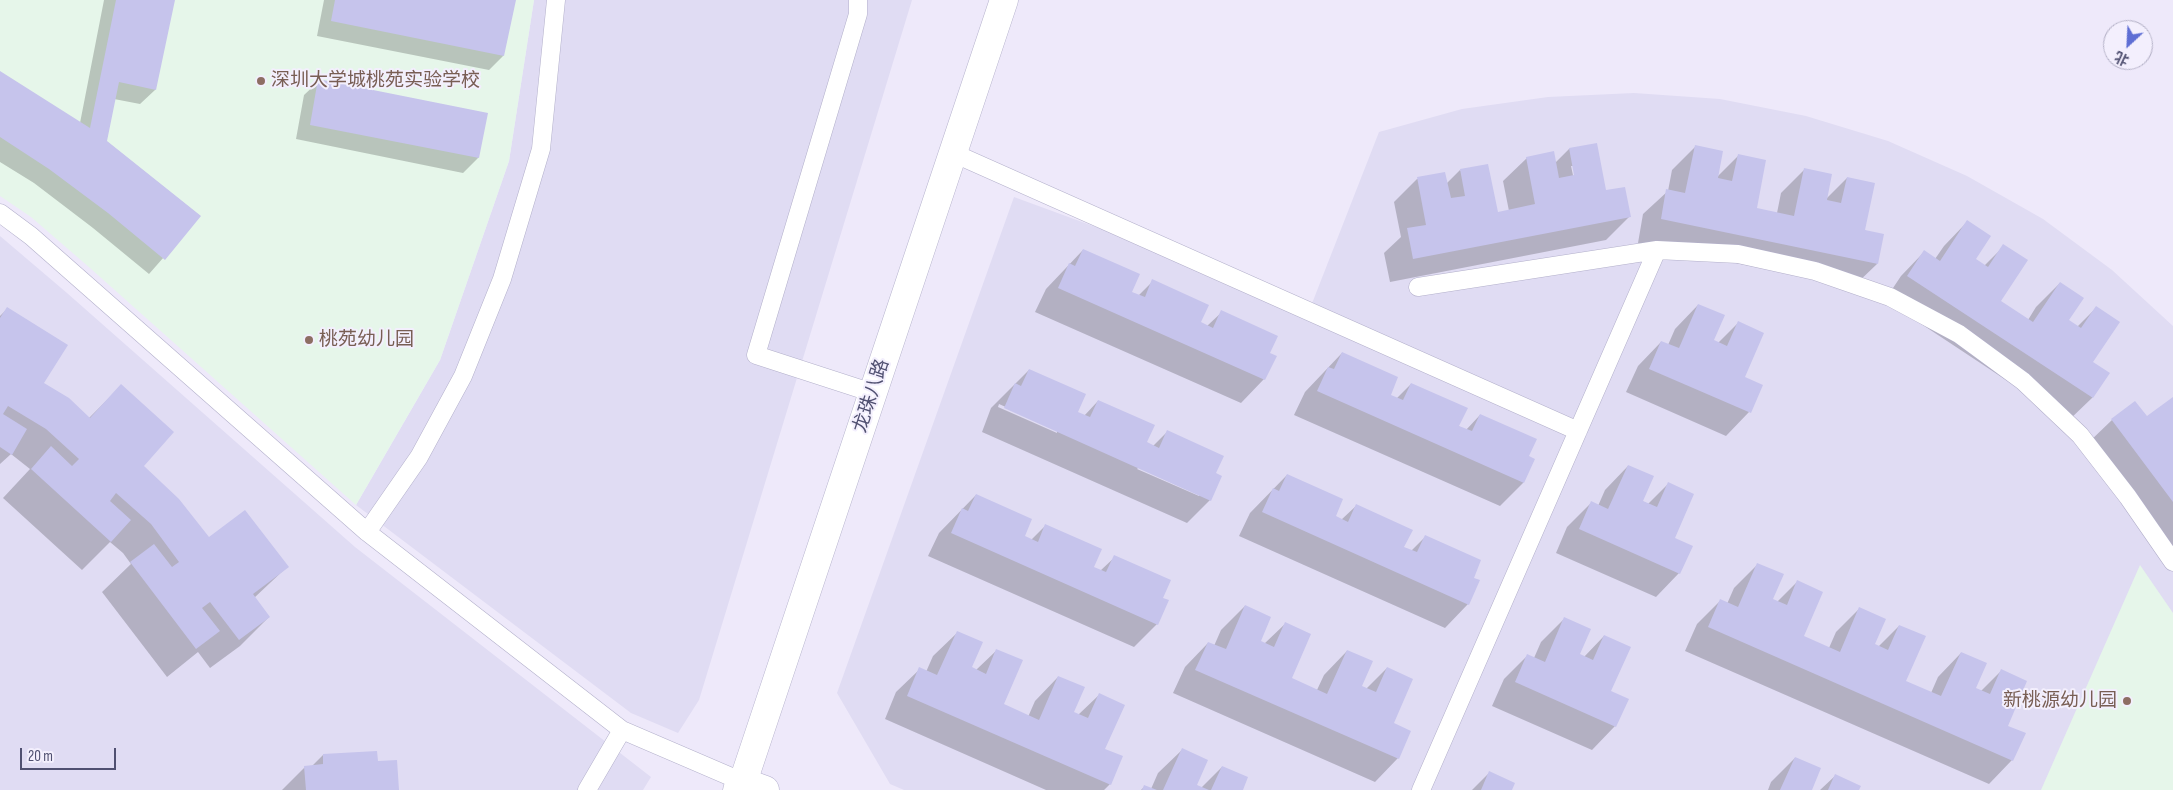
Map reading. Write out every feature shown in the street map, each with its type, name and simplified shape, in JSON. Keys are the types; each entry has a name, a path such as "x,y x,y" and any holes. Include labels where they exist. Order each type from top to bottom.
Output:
{"street":[{"name":"龙珠八路","path":"748,787 873,393 1004,0"}],"lane":[{"path":"367,532 419,458 458,384 502,279 541,148 556,0"},
{"path":"858,0 858,14 756,355 873,393"},
{"path":"953,153 1578,431"},
{"path":"0,214 31,236 367,532 622,730 748,787"},
{"path":"1421,790 1657,250"},
{"path":"1418,287 1657,250 1738,254 1815,271 1890,297 1959,334 2023,381 2080,436 2128,497 2173,562"},
{"path":"587,790 622,730"}],"shaded area":[{"name":"深圳大学城桃苑实验学校","path":"0,0 534,0 509,161 440,360 356,505 90,268 31,217 0,196"},
{"path":"534,0 912,0 699,700 678,733 631,713 356,505 440,360 509,161"},
{"path":"1634,93 1720,99 1806,116 1888,141 1967,176 2043,219 2112,270 2173,326 2173,790 904,790 890,784 837,693 1014,197 1311,306 1379,132 1462,109 1548,97"},
{"path":"0,236 355,547 651,777 643,790 0,790"},
{"name":"新桃源幼儿园","path":"2140,565 2173,613 2173,790 2041,790"}],"building":[{"path":"116,0 175,0 156,90 119,82 107,141 201,216 165,260 108,213 49,169 0,137 0,71 90,128"},
{"path":"335,0 516,0 504,56 331,21"},
{"path":"318,79 488,113 479,158 310,125"},
{"path":"1597,143 1606,190 1625,187 1631,217 1413,259 1407,228 1426,225 1417,177 1445,172 1451,198 1465,196 1460,169 1488,164 1498,212 1535,204 1526,157 1554,151 1559,178 1574,175 1569,148"},
{"path":"1695,145 1723,151 1718,178 1732,181 1738,154 1766,160 1757,208 1794,216 1804,168 1832,174 1827,200 1841,203 1847,177 1875,183 1865,230 1884,234 1878,264 1661,219 1666,189 1685,193"},
{"path":"1967,220 1991,236 1976,259 1988,267 2003,244 2028,260 2001,301 2033,322 2060,282 2084,298 2069,320 2081,328 2096,306 2120,322 2093,362 2110,373 2093,398 1907,276 1924,250 1940,261"},
{"path":"1083,249 1140,274 1132,292 1145,297 1152,279 1209,305 1201,322 1213,328 1221,310 1278,336 1270,353 1277,356 1265,380 1058,288 1069,263 1075,266"},
{"path":"1698,304 1725,315 1714,340 1727,346 1738,321 1764,333 1745,377 1763,385 1751,413 1649,369 1661,341 1679,348"},
{"path":"7,307 68,345 44,383 69,398 90,418 121,384 174,432 144,466 179,499 209,537 245,510 289,567 253,594 270,617 239,640 210,602 202,608 220,631 196,649 130,562 154,544 172,567 179,562 151,524 116,493 110,501 131,520 111,542 31,469 51,446 72,466 79,459 46,429 8,406 3,414 27,429 12,455 0,447 0,318"},
{"path":"1342,352 1398,377 1391,395 1403,400 1411,383 1468,408 1459,426 1472,431 1480,414 1537,439 1529,456 1535,459 1524,483 1317,391 1328,367 1334,369"},
{"path":"1029,369 1086,394 1078,412 1090,417 1098,400 1155,425 1147,442 1159,448 1167,430 1224,456 1216,473 1222,476 1211,501 1004,408 1015,383 1021,386"},
{"path":"2173,397 2173,502 2111,419 2135,401 2147,416"},
{"path":"1628,465 1654,476 1643,501 1657,507 1668,482 1694,494 1675,538 1693,546 1680,574 1579,529 1591,501 1608,509"},
{"path":"1287,474 1343,499 1336,516 1348,522 1356,504 1413,530 1404,547 1417,552 1425,535 1481,560 1474,578 1480,580 1469,605 1262,512 1273,488 1279,491"},
{"path":"976,494 1032,519 1025,536 1038,542 1045,524 1102,549 1094,567 1106,572 1114,555 1171,580 1163,598 1169,600 1158,625 951,533 962,508 968,511"},
{"path":"1757,563 1784,574 1773,599 1787,605 1797,580 1823,592 1804,636 1840,652 1859,607 1886,619 1875,644 1888,650 1899,625 1926,636 1906,681 1941,696 1961,652 1987,663 1976,688 1990,694 2001,669 2027,681 2008,726 2026,733 2013,761 1708,627 1720,599 1738,607"},
{"path":"1245,605 1271,617 1261,641 1274,647 1285,622 1311,634 1292,678 1327,694 1347,650 1373,661 1362,686 1376,692 1387,667 1413,679 1394,723 1411,731 1399,759 1195,670 1208,642 1226,649"},
{"path":"1564,617 1591,629 1580,654 1593,660 1604,635 1631,647 1611,691 1629,699 1616,727 1515,682 1527,654 1545,662"},
{"path":"957,631 983,642 972,667 986,674 996,649 1023,660 1004,704 1039,720 1058,676 1085,687 1074,712 1088,718 1099,693 1125,705 1105,749 1123,756 1111,785 907,696 919,667 937,675"},
{"path":"1182,748 1208,760 1197,785 1209,790 1163,790"},
{"path":"377,751 378,761 397,760 399,790 306,790 304,766 323,764 323,754"},
{"path":"1795,757 1821,768 1812,790 1780,790"},
{"path":"1222,766 1248,777 1243,790 1211,790"},
{"path":"1489,771 1515,783 1512,790 1481,790"},
{"path":"1835,774 1861,786 1859,790 1828,790"},
{"path":"1144,785 1157,790 1142,790"}],"place":[{"name":"深圳大学城桃苑实验学校","path":"261,81"},
{"name":"桃苑幼儿园","path":"309,340"},
{"name":"新桃源幼儿园","path":"2127,701"}]}
